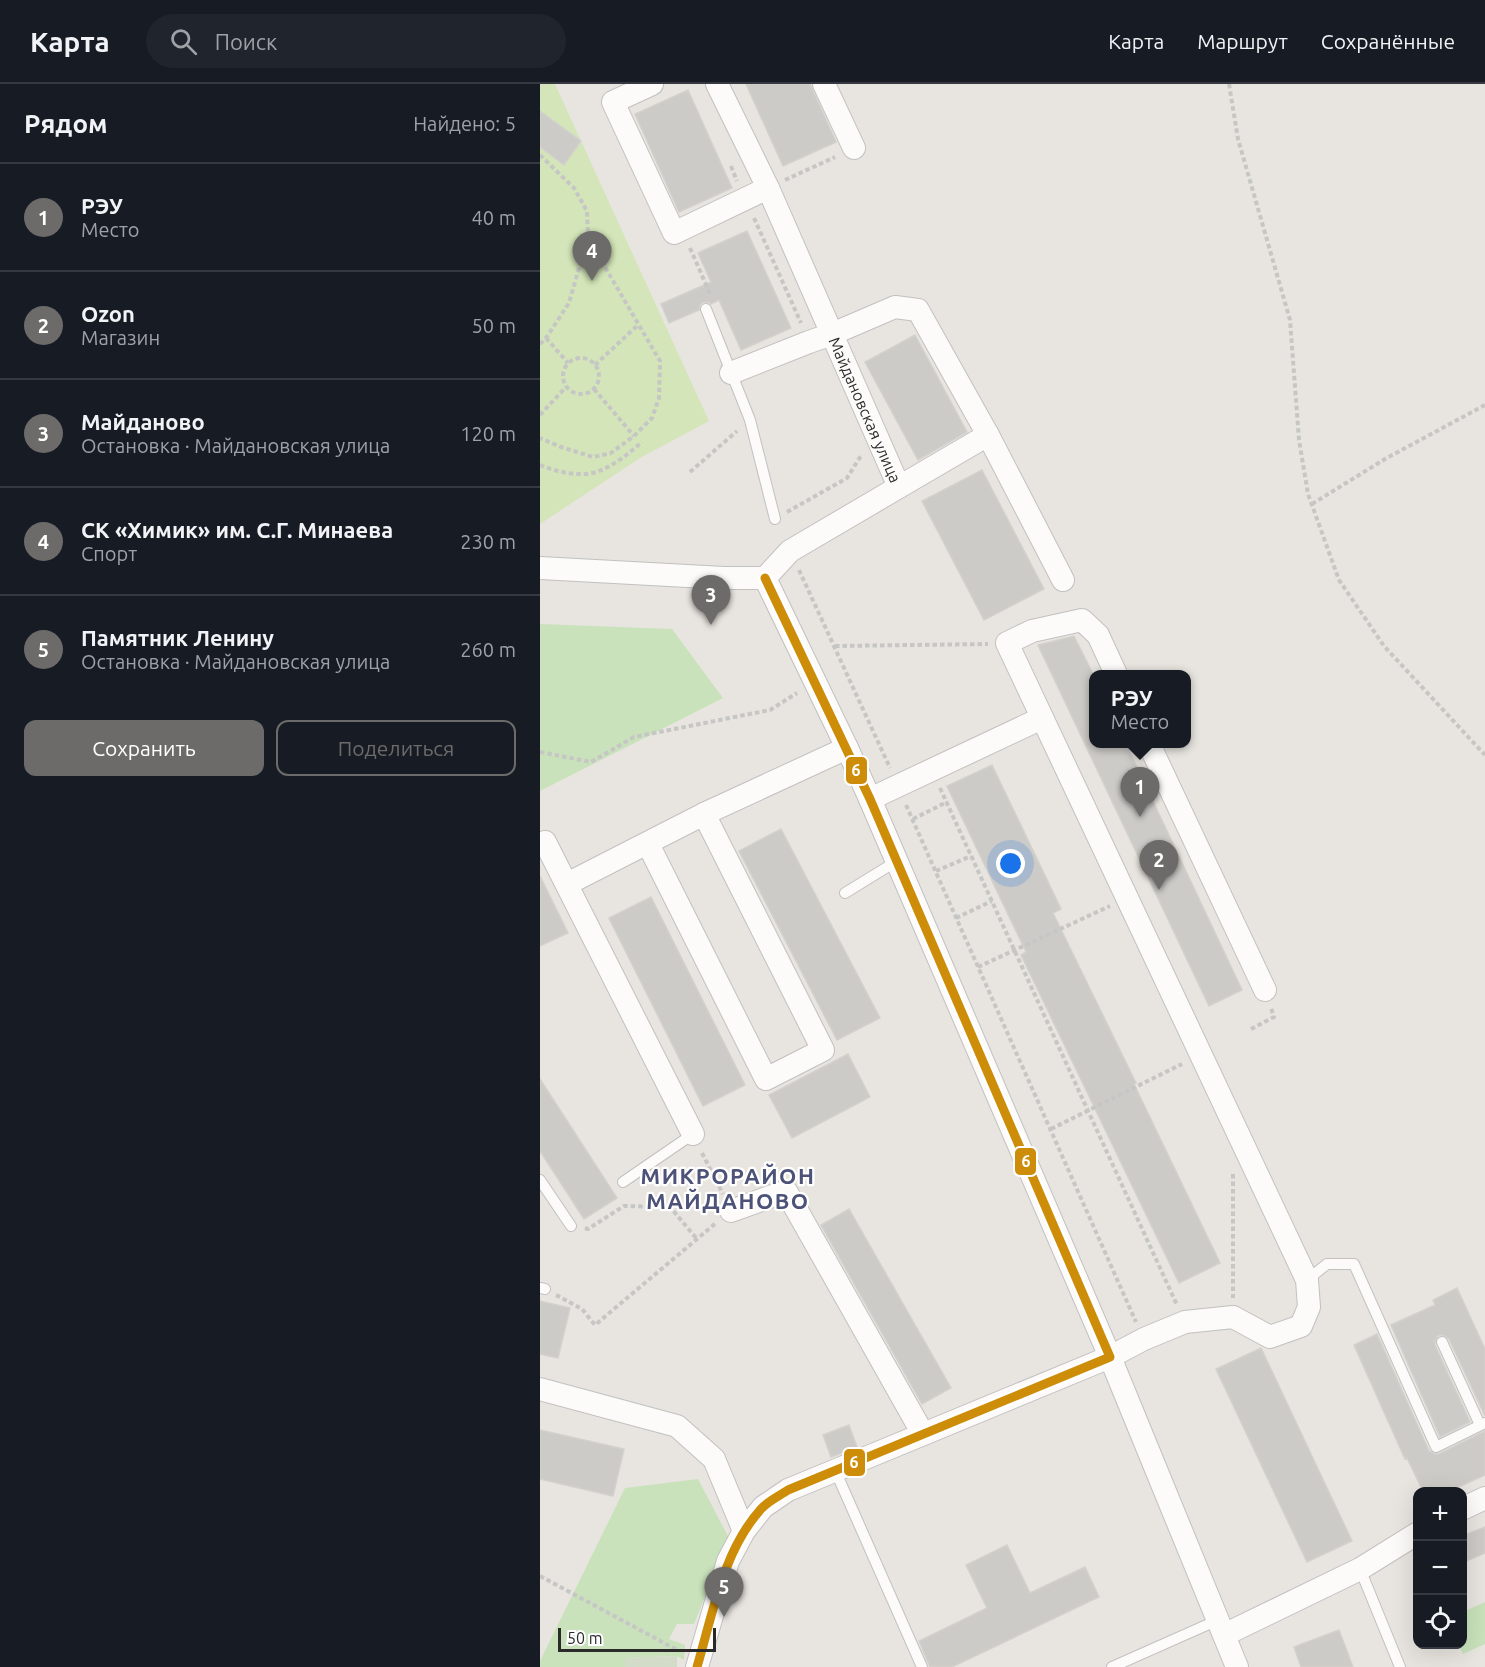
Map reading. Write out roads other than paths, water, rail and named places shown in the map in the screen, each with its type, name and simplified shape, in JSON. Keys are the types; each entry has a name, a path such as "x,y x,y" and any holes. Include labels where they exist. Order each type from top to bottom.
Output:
{"street":[{"path":"652,84 613,102 674,232 768,188"},
{"name":"Майдановская улица","path":"717,84 768,188 899,487 790,551 765,578"},
{"path":"824,84 854,148"},
{"path":"731,373 895,307 918,310 988,435 1063,580"},
{"path":"899,487 988,435"},
{"path":"540,568 724,578 765,578 847,748 897,861 1110,1357 1238,1667"},
{"path":"698,1664 728,1561 744,1531 763,1506 788,1490 1110,1357 1144,1339 1185,1322 1233,1317 1270,1337 1301,1326 1309,1307 1307,1280 1007,643 1032,631 1082,620 1098,635 1114,670"},
{"path":"870,799 1042,718"},
{"path":"567,884 704,814 847,748"},
{"path":"1151,748 1265,990"},
{"path":"648,844 766,1079 823,1050 704,814"},
{"path":"540,844 545,842 693,1134"},
{"path":"731,1210 786,1191 923,1434"},
{"path":"540,1389 677,1426 714,1460 744,1531"},
{"path":"1467,1507 1485,1498"},
{"path":"1221,1627 1360,1569 1413,1536"}],"lane":[{"path":"706,309 750,420 775,519"},
{"path":"845,893 897,861"},
{"path":"623,1182 693,1134"},
{"path":"540,1180 571,1226"},
{"path":"1307,1280 1327,1264 1354,1264 1436,1447 1482,1424 1442,1342"},
{"path":"835,1470 922,1667"},
{"path":"1360,1569 1400,1667"},
{"path":"1112,1667 1221,1627"}],"place":[{"name":"СК «Химик» им. С.Г. Минаева","path":"592,281"},
{"name":"Майданово","path":"711,625"},
{"name":"РЭУ","path":"1140,817"},
{"name":"Ozon","path":"1159,890"},
{"name":"Памятник Ленину","path":"724,1617"}],"district":[{"name":"МИКРОРАЙОН МАЙДАНОВО","path":"728,1188"}]}
